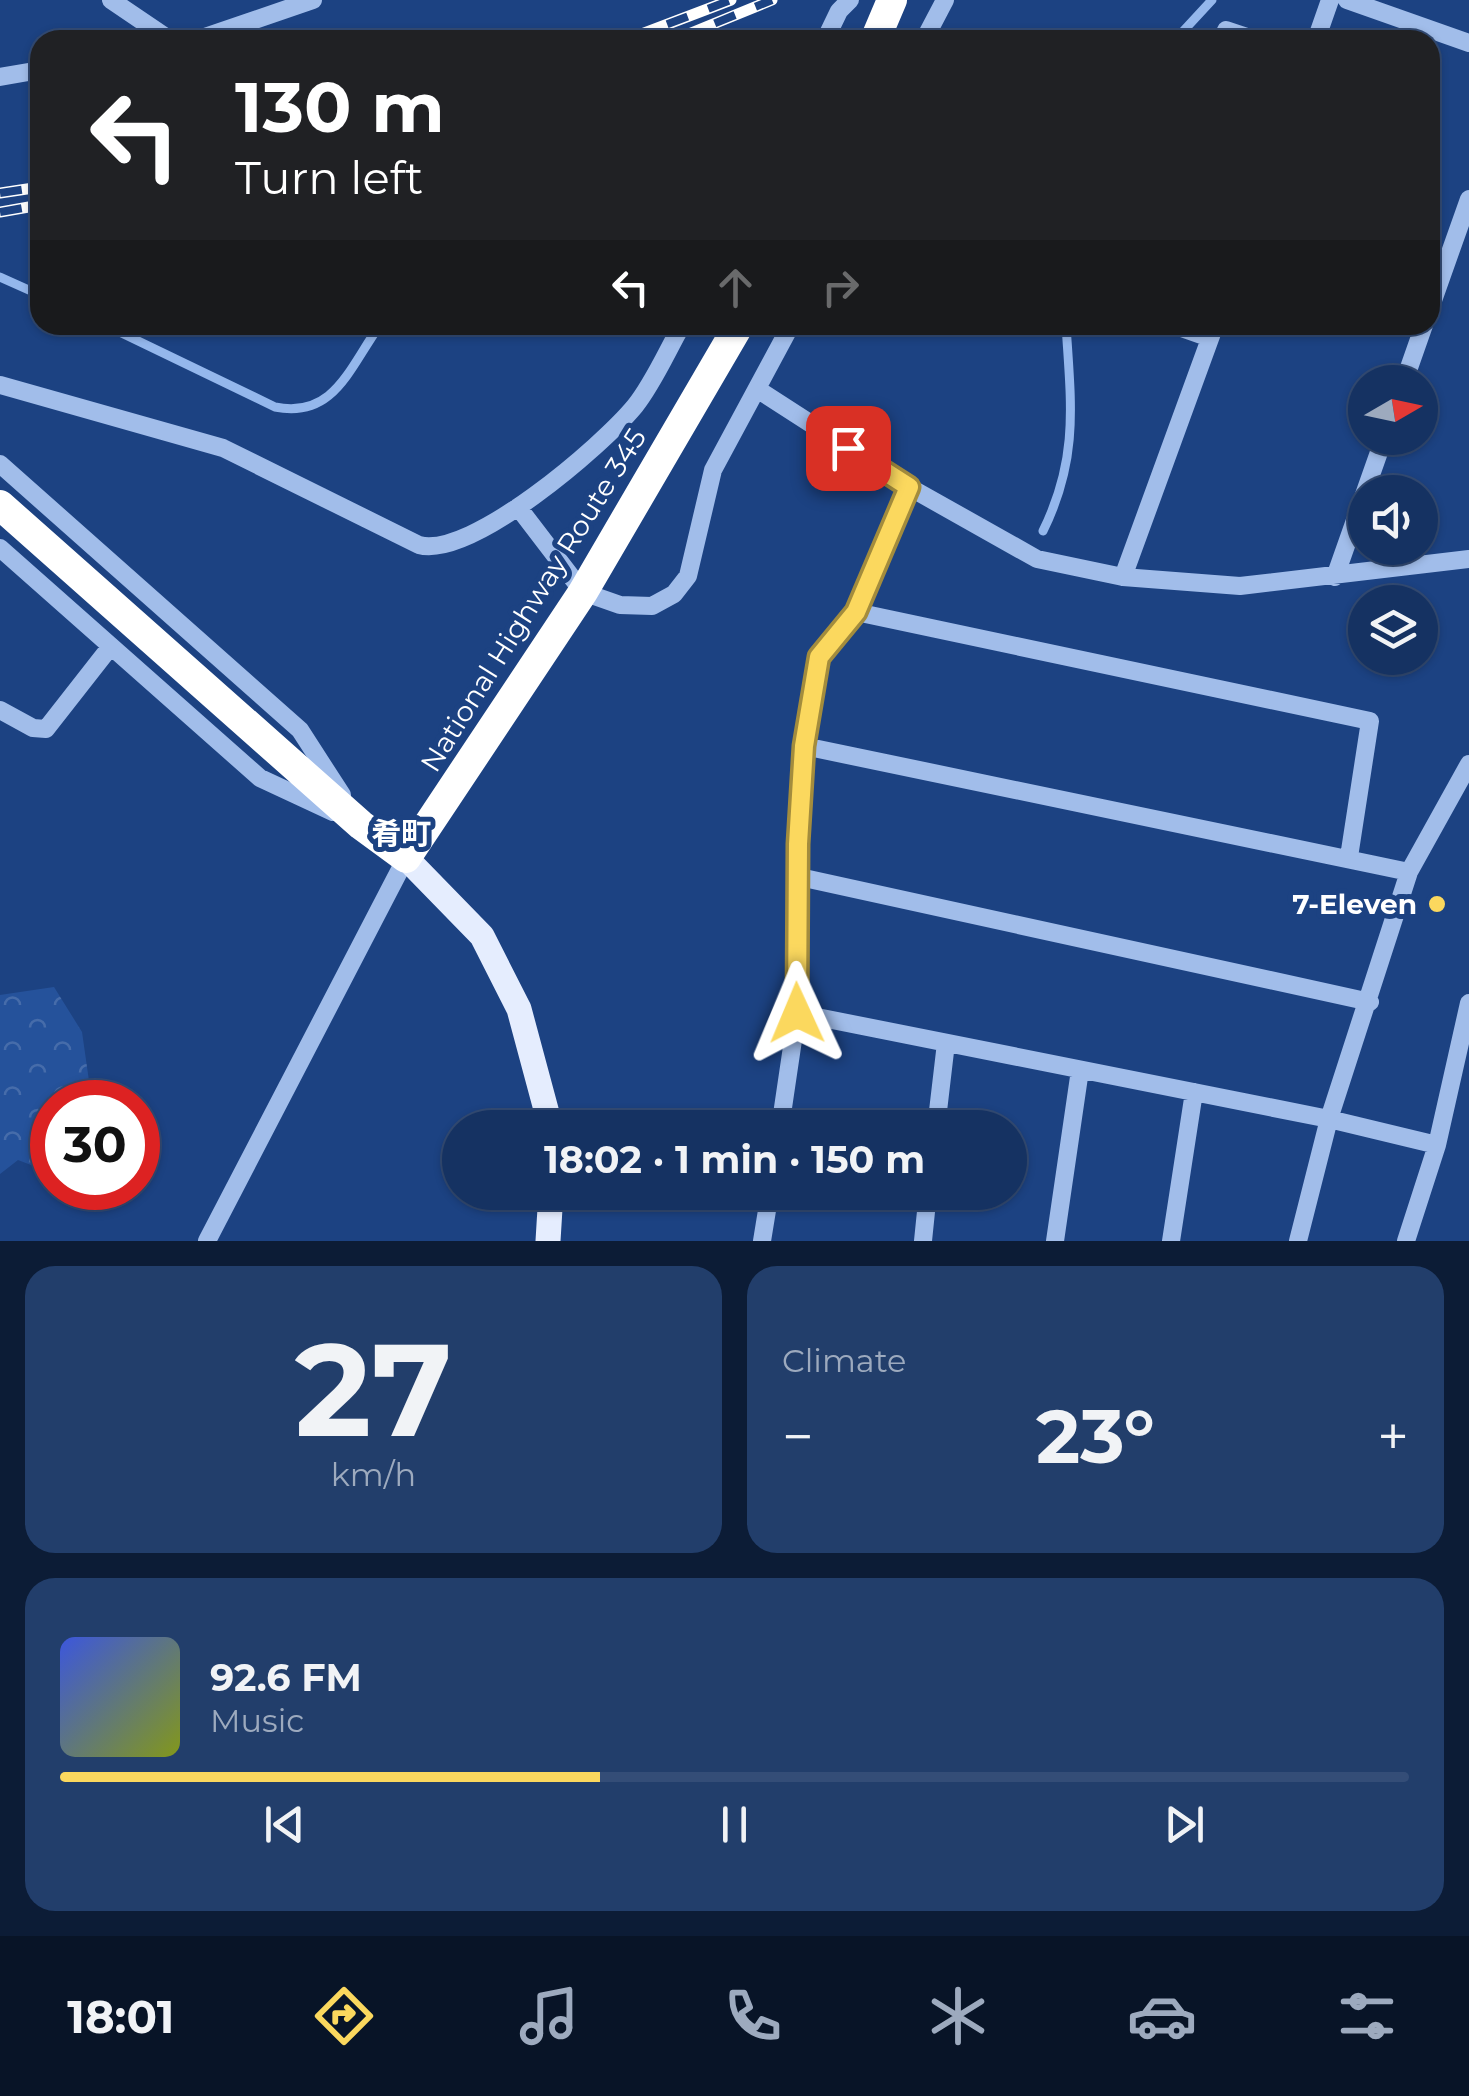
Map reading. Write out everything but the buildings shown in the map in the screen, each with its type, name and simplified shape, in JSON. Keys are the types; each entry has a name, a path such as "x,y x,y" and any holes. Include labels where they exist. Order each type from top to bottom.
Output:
{"highway":[{"path":"879,30 892,0"},
{"name":"National Highway Route 345","path":"406,858 583,592 732,335"},
{"path":"0,505 361,825 406,858"}],"main road":[{"path":"406,858 482,936 518,1008 546,1110"},
{"path":"548,1241 549,1210"}],"street":[{"path":"112,0 156,30"},
{"path":"226,30 314,0"},
{"path":"830,30 850,0"},
{"path":"929,30 945,0"},
{"path":"1320,30 1330,0"},
{"path":"1348,0 1434,30"},
{"path":"1440,32 1469,42"},
{"path":"0,77 30,72"},
{"path":"1440,281 1469,200"},
{"path":"0,385 223,448 427,547 452,543 518,507 604,439 637,403 676,335"},
{"path":"518,507 583,592 620,605 652,606 674,594 688,576 713,470 785,335"},
{"path":"1123,577 1212,335"},
{"path":"1410,365 1420,335"},
{"path":"756,390 909,487 1038,559 1123,577 1240,586 1469,559"},
{"path":"1335,576 1378,455"},
{"path":"0,464 300,730 361,825"},
{"path":"783,1110 797,1013 796,876 804,746 819,657 856,612 909,487"},
{"path":"0,548 260,778 361,825"},
{"path":"856,612 1370,721 1349,857"},
{"path":"0,710 32,728 46,728 111,646"},
{"path":"804,746 1409,872"},
{"path":"1298,1241 1329,1119 1409,872 1468,769"},
{"path":"207,1241 406,858"},
{"path":"796,876 1370,1002"},
{"path":"1406,1241 1438,1145 1469,1002"},
{"path":"797,1013 1329,1119 1438,1145"},
{"path":"938,1110 946,1043"},
{"path":"1055,1241 1080,1070"},
{"path":"1171,1241 1194,1092"},
{"path":"762,1241 767,1210"},
{"path":"923,1241 926,1210"}],"green space":[{"path":"54,987 82,1032 89,1080 30,1080 30,1165 18,1160 0,1174 0,995"}],"waterway":[{"path":"1184,30 1212,0"},
{"path":"0,277 30,290"},
{"path":"126,335 275,407 295,409 326,398 338,387 374,335"},
{"path":"1043,531 1062,479 1070,430 1066,335"}],"railway":[{"path":"652,30 731,0"},
{"path":"698,30 772,0"},
{"path":"0,193 30,188"},
{"path":"0,212 30,207"}],"place":[{"name":"7-Eleven","path":"1437,904"}],"district":[{"name":"肴町","path":"401,833"}],"route":[{"path":"797,1013 796,876 804,746 819,657 856,612 909,487 848,448"}]}
